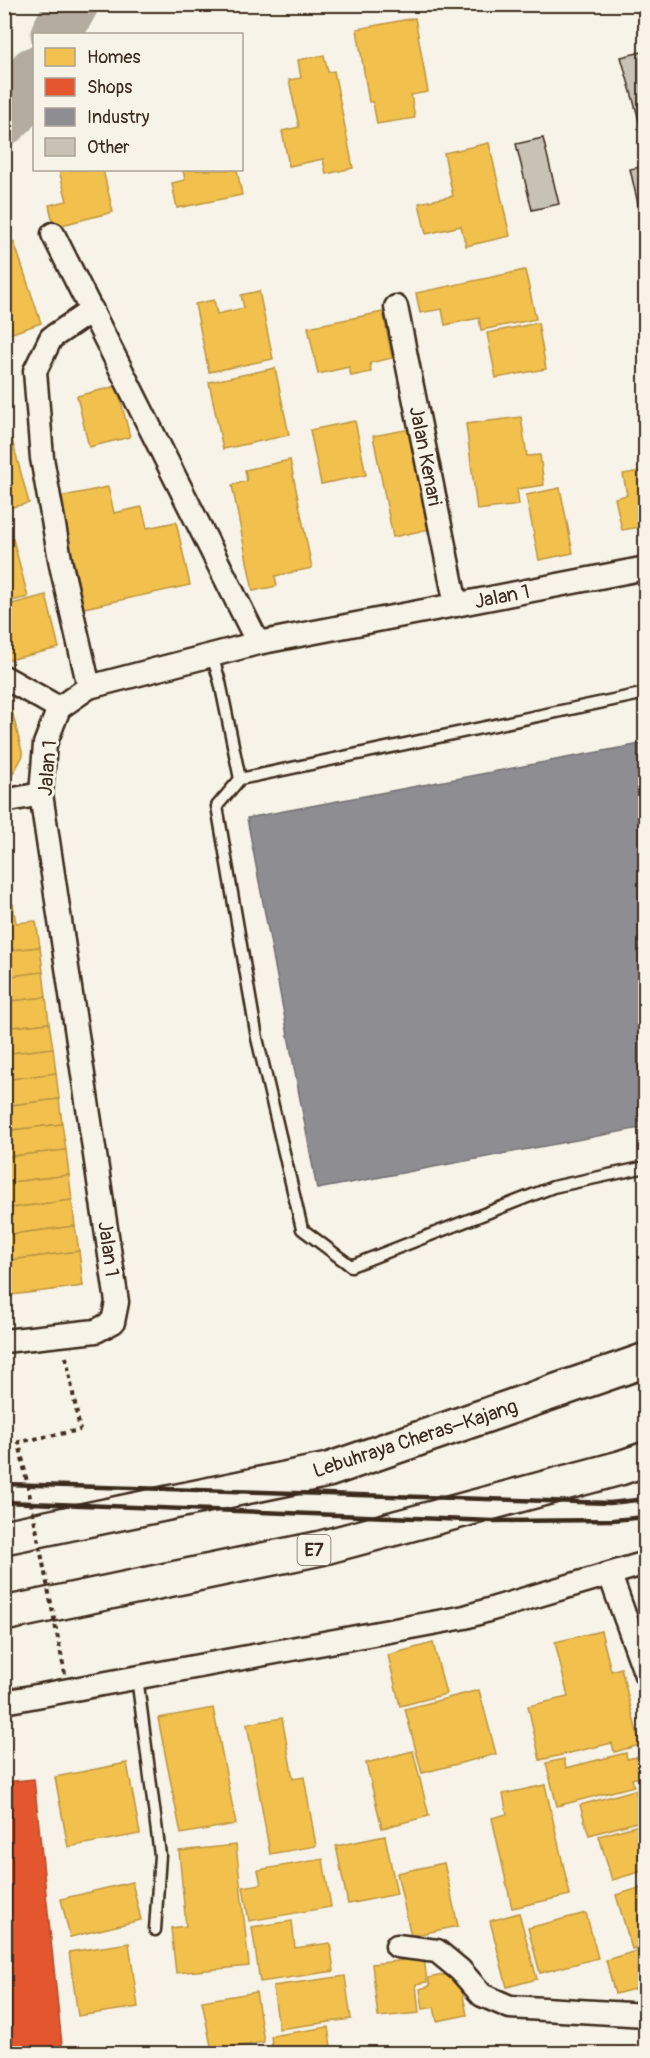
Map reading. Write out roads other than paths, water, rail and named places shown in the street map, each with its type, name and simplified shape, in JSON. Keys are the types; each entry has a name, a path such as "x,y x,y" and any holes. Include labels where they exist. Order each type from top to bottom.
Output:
{"highway":[{"path":"592,1379 645,1344"},
{"name":"Lebuhraya Cheras–Kajang","path":"4,1537 328,1470 645,1360"},
{"name":"E7","path":"4,1614 321,1548 637,1464"}],"street":[{"path":"53,234 258,643"},
{"name":"Jalan Kenari","path":"396,307 456,605"},
{"path":"89,687 61,565 42,458 35,371 51,338 92,310"},
{"name":"Jalan 1","path":"4,1341 96,1331 113,1322 117,1302 41,794 45,744 59,708 89,687 258,643 645,568"},
{"path":"4,677 59,708"},
{"path":"4,801 41,794"},
{"path":"4,1702 465,1617 645,1563"},
{"path":"610,1575 645,1675"},
{"path":"397,1946 437,1951 460,1970 482,1995 510,2007 645,2015"}],"lane":[{"path":"212,655 220,682 240,779"},
{"path":"645,693 240,779 217,807 257,1038 302,1230 351,1266 553,1187 645,1167"},
{"path":"137,1677 159,1855 155,1930"}],"waterway":[{"path":"57,33 73,4"},
{"path":"4,120 13,111 33,74"}],"railway":[{"path":"4,1484 610,1503 646,1499"},
{"path":"4,1502 493,1521 613,1520 646,1517"}]}
